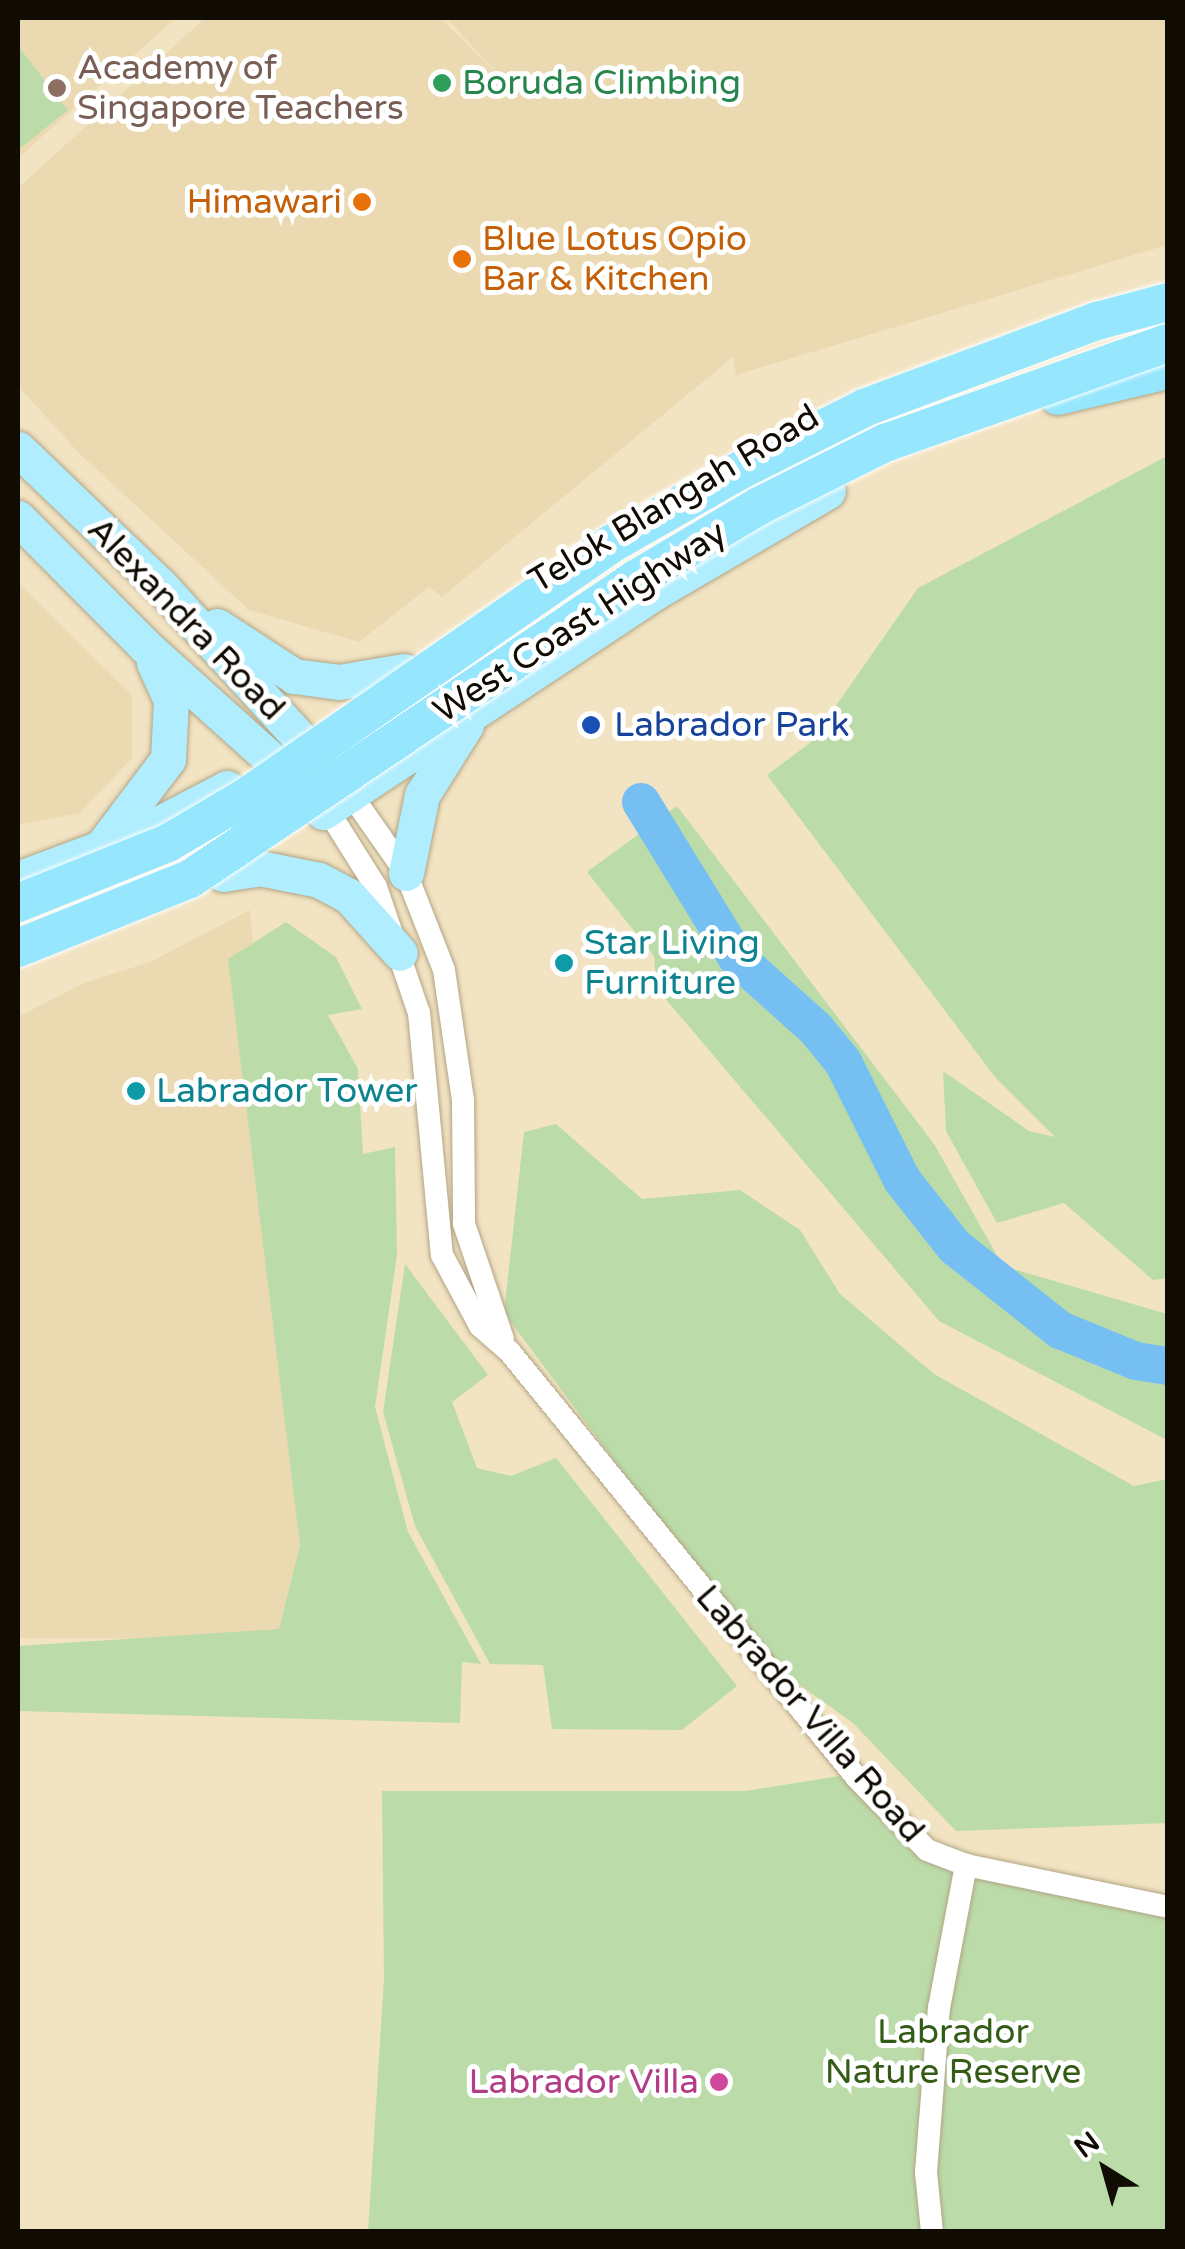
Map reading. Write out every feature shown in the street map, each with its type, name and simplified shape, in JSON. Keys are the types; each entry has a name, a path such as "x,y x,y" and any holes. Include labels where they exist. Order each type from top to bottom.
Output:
{"highway":[{"name":"West Coast Highway","path":"18,903 168,844 246,797 611,544 753,464 864,408 1096,320 1168,302"},
{"name":"West Coast Highway","path":"18,948 190,879 636,579 759,506 885,443 1168,343"},
{"path":"1033,402 1168,366"}],"main road":[{"name":"Telok Blangah Road","path":"32,874 97,852 274,762 604,532 785,427 835,402 1168,289"},
{"name":"Telok Blangah Road","path":"18,958 108,929 223,874 802,504 883,462 1033,402"},
{"path":"785,427 779,463 802,504"},
{"name":"Alexandra Road","path":"18,449 159,584 304,742 338,801"},
{"name":"Alexandra Road","path":"18,518 144,645 274,762 338,801"},
{"path":"159,584 294,676 339,682 404,670"},
{"path":"97,852 161,776 168,760 170,700 144,645"},
{"path":"406,873 422,795 479,708"},
{"path":"223,874 259,868 319,880 348,896 400,953"},
{"path":"32,874 88,886 108,929"}],"street":[{"name":"Labrador Villa Road","path":"338,801 406,873 444,970 463,1110 467,1242 510,1351"},
{"name":"Labrador Villa Road","path":"338,801 376,888 419,1013 434,1118 442,1255 480,1326 510,1351 856,1778 927,1850 966,1865 939,2008 926,2172 932,2232"},
{"path":"434,1118 448,1136 456,1131 463,1110"},
{"path":"966,1865 1168,1907"}],"shaded area":[{"name":"Academy of Singapore Teachers","path":"18,18 176,18 18,158"},
{"path":"205,18 440,18 506,82 446,18 1167,18 1167,245 736,375 733,357 442,597 429,587 359,642 249,610 79,453 18,386 18,188"},
{"path":"18,583 132,695 132,758 80,813 18,825"},
{"path":"250,910 318,1639 18,1638 18,1017 82,984 150,962"}],"green space":[{"path":"18,46 68,110 18,150"},
{"path":"1167,456 1168,1278 1153,1280 1064,1203 997,1223 946,1131 943,1071 1029,1131 1055,1137 995,1077 767,775 810,743 918,588"},
{"path":"677,806 934,1144 1003,1266 1167,1314 1167,1440 939,1321 657,989 654,956 587,872"},
{"path":"286,922 336,957 362,1009 328,1015 358,1069 363,1154 395,1147 397,1255 375,1407 408,1532 481,1664 462,1662 460,1723 18,1711 18,1646 279,1629 300,1545 228,959"},
{"path":"556,1124 642,1199 740,1190 800,1230 840,1294 934,1374 1134,1486 1167,1479 1167,1823 956,1831 853,1723 786,1675 686,1557 504,1313 524,1132"},
{"path":"405,1264 488,1375 452,1402 477,1468 511,1476 556,1458 737,1686 682,1730 552,1729 543,1665 490,1664 415,1526 383,1412"},
{"name":"Labrador Nature Reserve","path":"839,1776 945,1868 1167,1918 1167,2231 368,2232 384,1978 382,1791 746,1791"}],"waterway":[{"path":"641,802 737,958 816,1029 843,1062 902,1180 955,1247 1060,1330 1136,1361 1168,1366"}],"place":[{"name":"Boruda Climbing","path":"442,83"},
{"name":"Academy of Singapore Teachers","path":"57,88"},
{"name":"Himawari","path":"362,202"},
{"name":"Blue Lotus Opio Bar & Kitchen","path":"462,259"},
{"name":"Labrador Park","path":"591,725"},
{"name":"Star Living Furniture","path":"564,963"},
{"name":"Labrador Tower","path":"136,1091"},
{"name":"Labrador Villa","path":"719,2082"}]}
